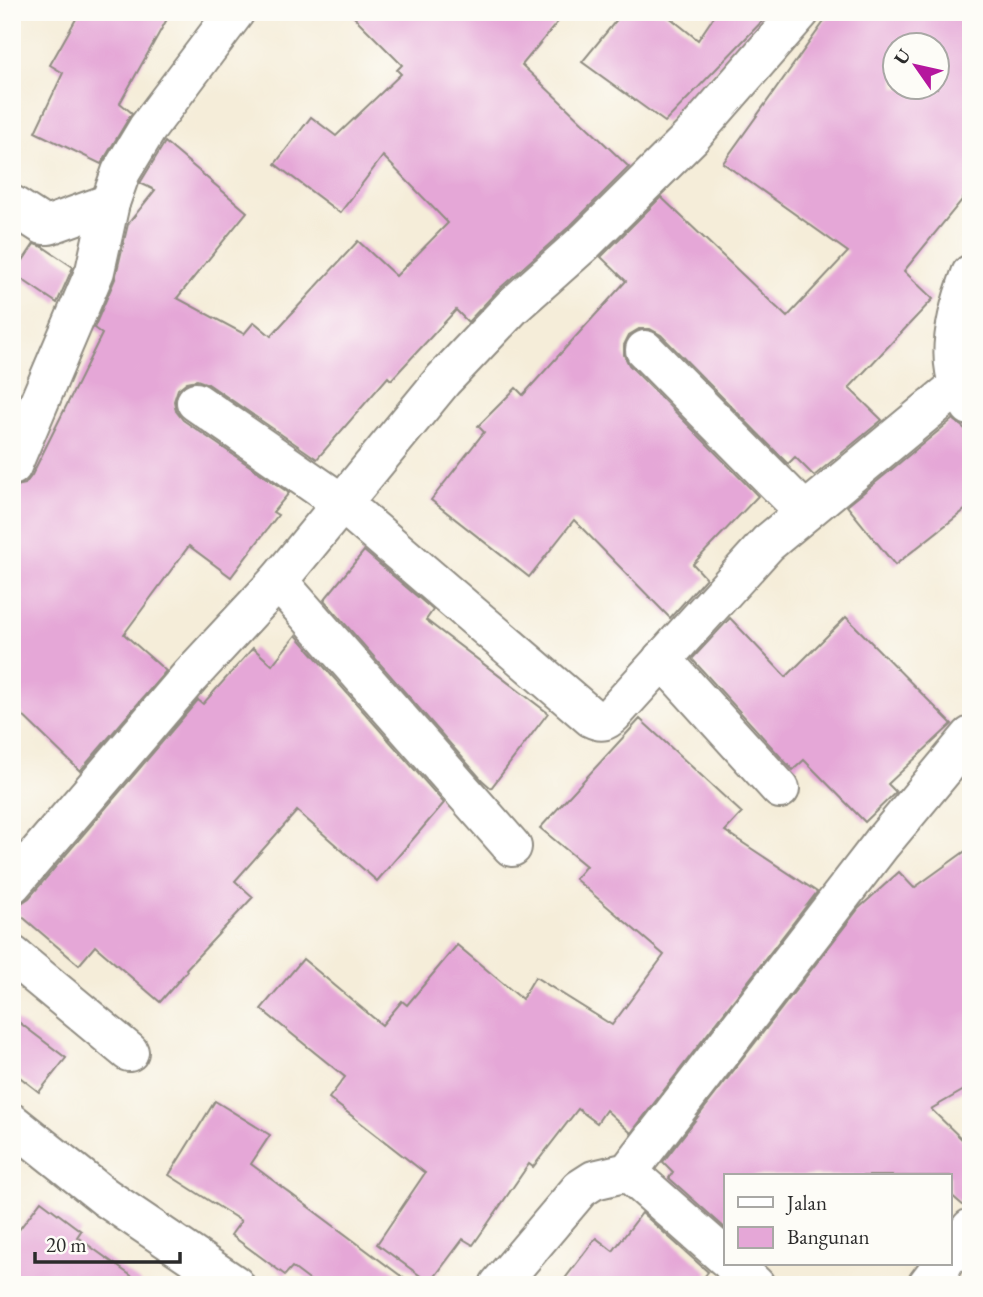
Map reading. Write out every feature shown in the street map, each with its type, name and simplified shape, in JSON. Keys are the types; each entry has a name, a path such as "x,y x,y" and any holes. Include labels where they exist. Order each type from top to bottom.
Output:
{"street":[{"path":"12,466 95,271 110,204 121,172 147,129 235,12"},
{"path":"12,884 190,676 278,581 443,380 513,306 586,241 691,137 800,12"},
{"path":"12,205 43,225 49,225 110,204"},
{"path":"196,402 343,504 599,722 606,720 768,543 805,512 965,396 953,356 956,329 971,274"},
{"path":"645,350 805,512"},
{"path":"278,581 512,847"},
{"path":"662,659 780,789"},
{"path":"499,1285 580,1189 594,1180 628,1172 882,843 971,736"},
{"path":"12,956 129,1052"},
{"path":"12,1123 105,1198 235,1285"},
{"path":"628,1172 724,1256"},
{"path":"951,1254 971,1228"},
{"path":"735,1266 755,1285"},
{"path":"927,1285 941,1266"}],"building":[{"path":"80,12 171,12 120,103 132,113 101,164 35,132 63,73 50,65"},
{"path":"349,12 566,12 522,65 629,167 571,225 498,290 468,322 456,310 391,380 388,377 317,459 208,384 197,380 187,382 178,389 174,401 176,411 183,420 289,493 273,512 278,515 231,577 189,546 124,634 166,671 80,771 12,705 12,487 25,484 32,475 102,334 94,328 115,279 128,224 155,190 140,183 165,142 247,212 177,298 244,334 254,322 271,336 358,241 396,276 448,223 383,156 340,213 275,164 311,117 336,136 401,74 397,70 402,65"},
{"path":"623,12 663,12 698,40 717,12 771,12 665,122 582,62"},
{"path":"831,12 971,12 971,189 904,271 933,299 849,388 882,420 814,476 795,457 788,464 661,335 650,329 639,329 629,335 624,345 624,355 629,365 758,496 693,564 706,578 670,618 574,520 529,577 431,500 484,432 478,426 516,388 523,395 626,281 601,257 661,197 787,317 848,252 723,163"},
{"path":"34,244 73,267 57,303 14,274"},
{"path":"953,419 971,434 971,505 895,565 847,506"},
{"path":"364,551 433,610 426,620 548,713 491,788 324,600"},
{"path":"846,617 952,724 888,784 896,792 865,822 804,760 793,770 692,659 730,618 786,677"},
{"path":"296,635 444,803 377,881 297,811 235,881 253,897 186,969 160,1002 95,946 79,965 12,908 12,905 20,904 29,898 198,700 203,704 253,648 272,665"},
{"path":"640,719 742,813 725,831 817,892 631,1133 606,1110 597,1123 578,1109 533,1167 529,1164 473,1245 463,1239 430,1283 377,1244 425,1173 329,1098 345,1077 261,1009 303,959 382,1025 402,1001 407,1005 457,945 522,999 535,977 612,1025 664,955 575,879 586,866 540,828"},
{"path":"971,847 971,1086 931,1109 971,1148 971,1207 965,1207 951,1195 951,1174 724,1174 724,1227 669,1178 673,1172 663,1162 859,908 899,872 914,888"},
{"path":"12,1017 66,1058 39,1092 12,1071"},
{"path":"215,1101 270,1135 251,1164 413,1285 316,1285 292,1267 285,1275 231,1235 241,1221 169,1175"},
{"path":"41,1201 81,1231 77,1237 144,1285 12,1285 12,1239"},
{"path":"642,1213 708,1272 698,1285 560,1285 596,1238 613,1251"}]}
